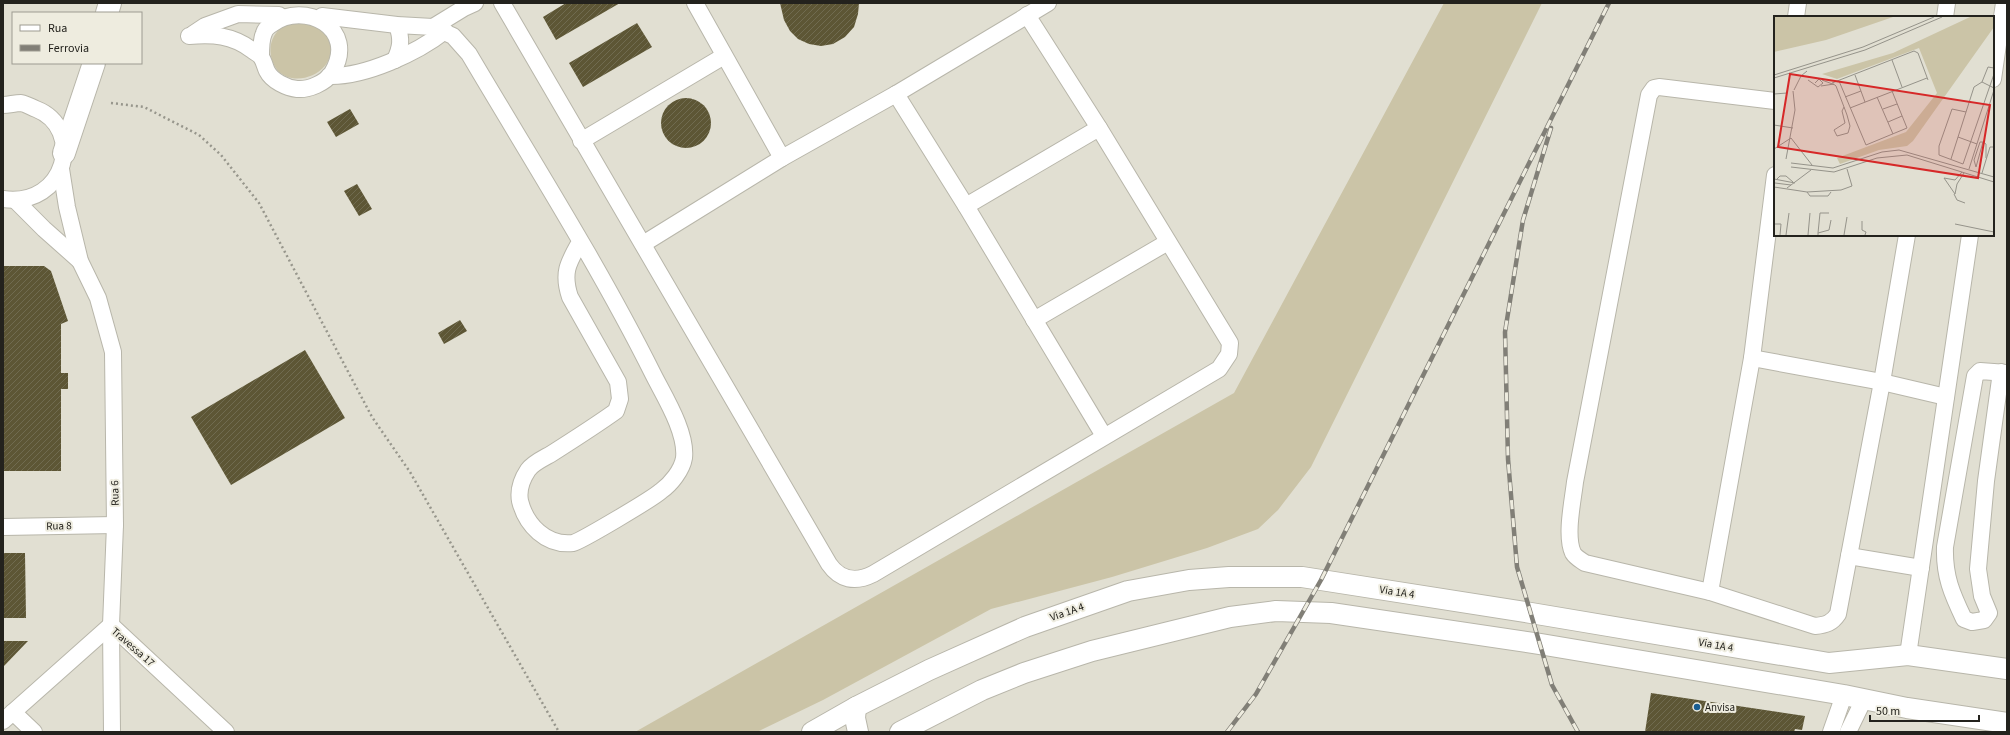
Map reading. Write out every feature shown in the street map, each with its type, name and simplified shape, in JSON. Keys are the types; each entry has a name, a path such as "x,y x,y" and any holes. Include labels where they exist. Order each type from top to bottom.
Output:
{"highway":[{"path":"63,161 94,64"}],"main road":[{"name":"Via 1A 4","path":"822,730 856,707 929,670 1025,627 1120,593 1190,580 1229,577 1302,577 1531,613 1829,663 1908,655 2007,669"},
{"path":"900,732 982,690 1024,673 1092,651 1230,617 1276,611 1331,613 1540,644 1844,695 1907,708 2007,723"},
{"path":"856,707 855,718 858,732"}],"street":[{"path":"329,76 341,77 395,60 419,49 439,29 464,8 475,3"},
{"path":"502,3 581,141 643,244 829,564 838,575 855,580 872,574 1218,369 1230,354 1230,343 1099,128 1027,15"},
{"path":"695,3 782,158"},
{"path":"643,244 782,158 896,94 1048,3"},
{"path":"1796,16 1798,3"},
{"path":"1945,16 1947,3"},
{"path":"1994,76 2002,53 2004,3"},
{"path":"322,16 334,28 340,44 338,62 329,76 315,86 298,89 281,84 268,73 261,57 241,41 212,34 189,36 205,26 238,14 279,15 293,10 308,10 322,16 439,29 453,36 469,54 624,315 676,420 683,445 684,458 677,474 662,491 574,543 557,543 546,538 535,529 524,515 519,498 520,484 529,468 616,411 620,399 618,382 570,297 566,286 568,264 580,242"},
{"path":"261,57 263,33 279,15"},
{"path":"395,60 400,49 401,36 397,25"},
{"path":"581,141 724,56"},
{"path":"1774,101 1659,87 1654,88 1649,95 1575,482 1569,537 1573,552 1577,558 1585,563 1710,592 1815,626 1825,625 1834,621 1838,614 1882,382 1907,236"},
{"path":"896,94 966,206 1104,436"},
{"name":"Rua 6","path":"3,105 22,103 44,112 60,130 67,207 80,261 98,298 113,352 115,525 111,625 112,732"},
{"path":"966,206 1099,128"},
{"path":"10,200 35,197 51,185 63,161"},
{"path":"1710,592 1752,358 1774,183"},
{"name":"Rua 6","path":"10,200 80,261"},
{"path":"1908,655 1970,236"},
{"path":"1034,320 1168,242"},
{"path":"1752,358 1882,382 1946,397"},
{"path":"1980,371 2004,373 1986,480 1978,569 1982,596 1989,613 1984,620 1972,622 1964,619 1950,590 1945,560 1945,547 1975,376 1980,371"},
{"name":"Rua 8","path":"3,527 115,525"},
{"path":"1849,556 1921,568"},
{"name":"Travessa 17","path":"8,716 111,625 226,732"},
{"path":"1831,732 1844,695"},
{"path":"1848,732 1864,699"},
{"path":"8,716 34,732"}],"path":[{"path":"111,103 144,107 199,136 221,155 259,203 372,417 410,472 559,732"}],"shaded area":[{"path":"1444,3 1542,3 1311,467 1278,510 1258,529 1207,548 1112,577 991,609 823,700 757,732 635,732 1234,393"},
{"path":"311,21 327,35 331,49 328,61 321,70 310,76 298,79 286,76 277,69 271,56 272,40 282,26"}],"building":[{"path":"566,3 620,3 556,40 543,17"},
{"path":"780,3 859,3 858,14 854,27 845,37 833,44 821,46 809,44 798,39 790,31 784,20"},
{"path":"637,23 652,47 583,87 569,63"},
{"path":"686,98 700,102 707,109 711,123 707,137 700,144 686,148 672,144 665,137 661,123 665,109 672,102"},
{"path":"350,109 359,124 336,137 327,122"},
{"path":"357,184 372,209 359,216 344,191"},
{"path":"3,266 44,266 51,271 68,321 61,324 61,373 68,373 68,389 61,389 61,471 3,471"},
{"path":"460,320 467,331 444,344 438,333"},
{"path":"305,350 345,418 231,485 191,417"},
{"path":"3,553 25,553 26,618 3,618"},
{"path":"3,641 28,641 3,667"},
{"name":"Anvisa","path":"1651,693 1805,716 1802,730 1795,729 1794,732 1645,732"}],"railway":[{"path":"1227,732 1256,694 1321,580 1609,3"},
{"path":"1551,128 1523,220 1505,332 1508,459 1517,567 1552,685 1578,732"}],"place":[{"name":"Anvisa","path":"1697,707"}]}
